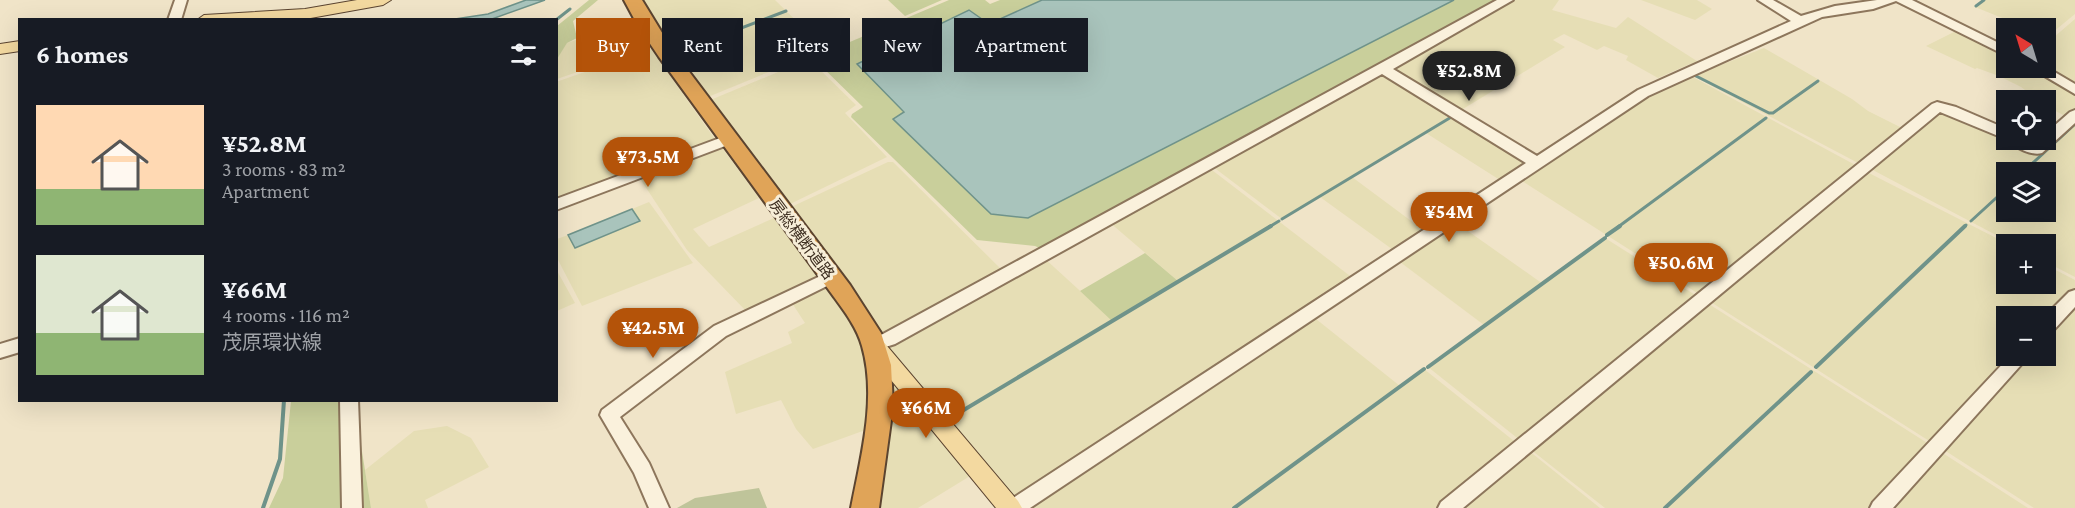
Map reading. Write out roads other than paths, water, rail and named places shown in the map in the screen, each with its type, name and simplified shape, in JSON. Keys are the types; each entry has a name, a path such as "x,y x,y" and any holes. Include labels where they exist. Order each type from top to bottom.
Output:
{"highway":[{"name":"房総横断道路","path":"633,0 647,26 728,140 831,278 863,324 873,344 880,377 879,413 865,508"}],"main road":[{"path":"238,18 305,14 383,0"},
{"path":"873,344 1010,508"}],"street":[{"path":"175,18 181,0"},
{"path":"873,344 889,339 1507,0"},
{"path":"1764,0 1800,21"},
{"path":"1014,508 1642,93 1790,28 1800,21 1837,8 1869,5 1890,0"},
{"path":"1902,0 1996,47"},
{"path":"1382,68 1538,163"},
{"path":"2055,78 2075,90"},
{"path":"1448,508 1936,107 1959,113 1996,130"},
{"path":"2056,132 2075,115"},
{"path":"558,204 728,140"},
{"path":"658,508 642,469 609,415 720,332 831,278"},
{"path":"2056,316 2075,296"},
{"path":"0,351 18,346"},
{"path":"1880,508 2011,366"},
{"path":"349,402 352,508"}],"water":[{"path":"526,0 545,0 495,18 462,18 488,14"},
{"path":"1042,0 1454,0 1028,218 991,214 893,119 904,112 865,72 942,72 942,23 969,10 980,18 954,18 954,72 1088,72 1088,18 1002,18"},
{"path":"632,209 640,221 575,248 568,235"}],"waterway":[{"path":"1976,6 1984,0"},
{"path":"558,18 570,9"},
{"path":"743,27 786,11"},
{"path":"1696,76 1769,113 1773,113 1818,81"},
{"path":"1282,219 1453,116"},
{"path":"1618,227 1766,118"},
{"path":"2034,162 2075,124"},
{"path":"1971,221 1996,198"},
{"path":"1269,227 1279,221"},
{"path":"947,420 1271,226"},
{"path":"1607,235 1620,226"},
{"path":"1816,367 1965,226"},
{"path":"1428,367 1605,238"},
{"path":"1234,508 1424,369"},
{"path":"1665,508 1811,372"},
{"path":"263,508 280,459 284,402"}]}
